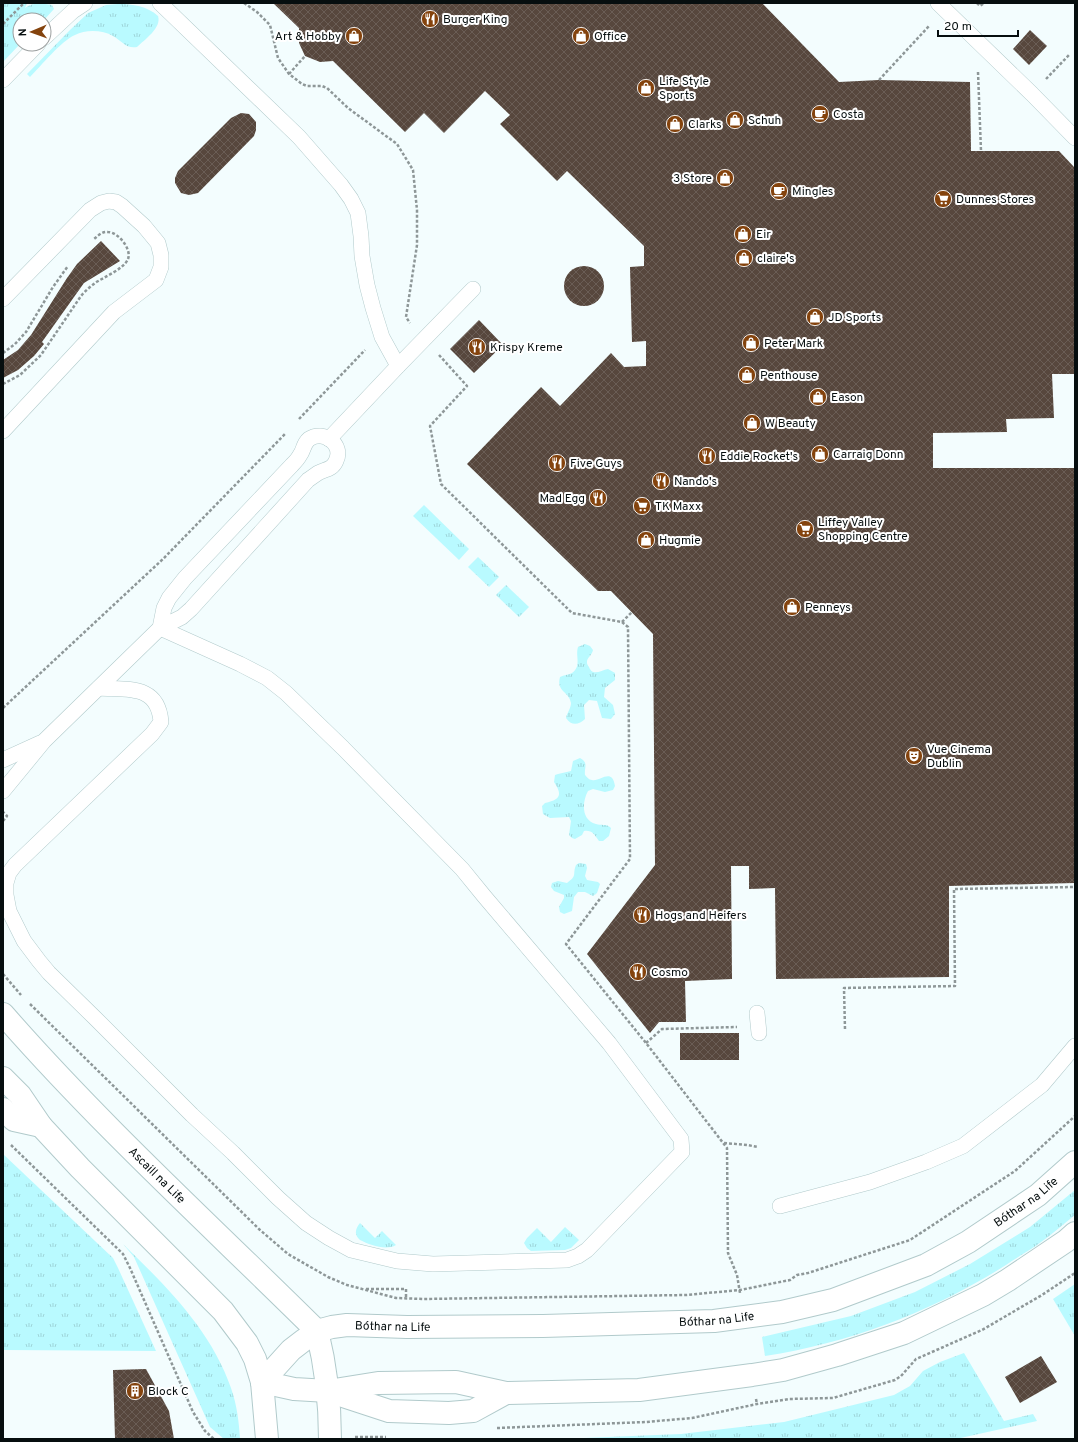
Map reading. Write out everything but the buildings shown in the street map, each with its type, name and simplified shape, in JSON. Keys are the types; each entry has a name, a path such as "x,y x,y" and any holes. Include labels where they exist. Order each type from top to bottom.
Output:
{"street":[{"name":"Ascaill na Life","path":"3,1014 33,1048 116,1134 317,1331"},
{"path":"3,1078 20,1095 41,1126 80,1168 223,1310 247,1343 255,1359 262,1382 267,1439"},
{"path":"3,1109 14,1120 41,1126"},
{"name":"Bóthar na Life","path":"262,1382 291,1350 317,1331 332,1327 347,1325 407,1327 543,1326 714,1322 782,1312 833,1300 926,1265 968,1242 1028,1202 1075,1162"},
{"path":"262,1382 294,1389 328,1391 378,1383 456,1382 506,1393 639,1390 783,1370 837,1355 904,1333 983,1295 1066,1242 1075,1233"},
{"path":"317,1331 323,1354 328,1391 330,1439"},
{"path":"328,1391 389,1411 450,1413 473,1411 506,1393"}],"lane":[{"path":"52,31 73,11 85,3"},
{"path":"160,3 299,137 341,185 351,199 358,213 362,256 367,285 382,336 398,366"},
{"path":"941,6 1075,138"},
{"path":"3,80 30,52"},
{"path":"3,299 90,210 101,203 109,201 116,202 122,206 144,226 158,243 161,255 161,267 156,280 114,312 3,431"},
{"path":"329,439 473,289"},
{"path":"3,791 44,741 160,628 182,617 191,609 308,480 318,472 332,467 337,457 337,450 335,445 329,439 321,436 315,436 306,442 302,454 185,578 169,598 164,608 160,628"},
{"path":"99,688 130,690 148,694 158,704 161,722 152,734 15,865 9,873 6,889 9,911 24,941 49,973 192,1116 233,1153 278,1198 306,1222 329,1238 351,1250 397,1261 433,1264 567,1260 578,1256 587,1250 682,1152 681,1139 609,1043 462,869 343,748 286,693 267,678 240,664 160,628"},
{"path":"3,760 44,741"},
{"path":"757,1013 759,1032"},
{"path":"780,1206 870,1182 926,1162 963,1146 1042,1085 1075,1046"}],"path":[{"path":"3,24 24,3"},
{"path":"244,3 257,12 270,26 278,58 289,74 307,86 322,86 327,88 348,108 397,144 413,170 417,210 417,245 406,318 391,334 378,338 295,423"},
{"path":"977,3 980,6 984,3"},
{"path":"879,80 941,6"},
{"path":"1046,79 1069,55"},
{"path":"289,74 306,56"},
{"path":"981,151 978,72 983,78"},
{"path":"3,384 20,375 41,355 87,289 123,266 128,259 126,246 113,233 103,232 93,240"},
{"path":"3,353 20,340 53,287 73,261"},
{"path":"406,318 467,386 430,426 441,484 572,613 622,622 628,627 630,859 566,944 646,1043 727,1148 728,1253 737,1275 744,1318"},
{"path":"3,708 163,559 290,428"},
{"path":"622,622 632,612"},
{"path":"3,811 7,816 3,821"},
{"path":"845,1029 844,988 955,986 954,889 1075,887"},
{"path":"3,974 22,996"},
{"path":"28,1002 273,1242 288,1254 322,1274 348,1285 396,1298 686,1295 740,1290 790,1280 797,1275 808,1273 910,1240 1015,1171 1075,1116"},
{"path":"646,1043 662,1029 747,1027 759,1032"},
{"path":"9,1143 123,1254 193,1412 205,1431 214,1439"},
{"path":"724,1143 758,1147"},
{"path":"362,1289 406,1289 406,1298"},
{"path":"752,1375 757,1404"},
{"path":"367,1437 393,1437"}],"green space":[{"path":"3,3 27,3 25,8 34,4 52,5 54,9 51,12 12,12 12,52 3,62"},
{"path":"129,4 140,6 154,13 158,16 159,20 155,29 137,47 127,46 113,36 104,32 94,31 79,33 69,38 51,54 30,77 27,74 48,52 52,52 52,48 88,13 106,5"},
{"path":"424,505 469,549 459,560 413,516"},
{"path":"478,557 499,577 489,587 468,567"},
{"path":"506,585 529,607 519,617 496,595"},
{"path":"585,644 590,646 593,650 588,658 587,664 593,672 608,669 615,673 615,680 605,688 604,697 613,705 615,714 611,719 602,718 597,701 589,700 584,705 585,719 575,724 568,721 566,718 571,703 568,696 561,689 559,682 560,677 572,673 575,670 578,664 578,647"},
{"path":"580,758 585,763 585,775 589,779 595,780 609,776 613,780 615,786 613,790 605,792 593,789 588,791 586,795 584,810 588,819 596,824 611,828 609,836 603,841 599,841 593,833 589,831 584,831 582,835 575,839 572,838 569,835 571,821 569,817 550,818 543,814 542,806 545,803 557,798 559,794 554,782 555,775 571,771 573,761"},
{"path":"579,863 586,864 587,868 585,876 587,880 598,882 600,884 597,893 593,896 585,892 578,892 574,897 572,911 564,914 560,912 559,907 564,895 554,891 551,887 552,883 558,881 567,883 574,876 576,865"},
{"path":"3,1154 113,1258 156,1351 3,1350"},
{"path":"1075,1190 1075,1215 1037,1245 978,1282 950,1297 920,1311 860,1334 829,1343 765,1356 762,1337 851,1316 915,1292 970,1264 1030,1227"},
{"path":"360,1223 375,1238 382,1231 396,1245 392,1247 383,1247 360,1240 356,1232"},
{"path":"565,1227 579,1240 571,1248 565,1250 531,1251 524,1243 537,1228 551,1242"},
{"path":"123,1244 186,1310 212,1347 233,1394 240,1439 224,1439 210,1427 134,1257"},
{"path":"1075,1284 1075,1336 1053,1299"},
{"path":"964,1353 1004,1421 1033,1414 1037,1421 956,1439 559,1439 681,1434 784,1422 894,1395 910,1386 923,1371 940,1362"}],"place":[{"name":"Burger King","path":"430,19"},
{"name":"Art & Hobby","path":"354,36"},
{"name":"Office","path":"581,36"},
{"name":"Life Style Sports","path":"646,88"},
{"name":"Costa","path":"820,114"},
{"name":"Schuh","path":"735,120"},
{"name":"Clarks","path":"675,124"},
{"name":"3 Store","path":"725,178"},
{"name":"Mingles","path":"779,191"},
{"name":"Dunnes Stores","path":"943,199"},
{"name":"Eir","path":"743,234"},
{"name":"claire's","path":"744,258"},
{"name":"JD Sports","path":"815,317"},
{"name":"Peter Mark","path":"751,343"},
{"name":"Krispy Kreme","path":"477,347"},
{"name":"Penthouse","path":"747,375"},
{"name":"Eason","path":"818,397"},
{"name":"W Beauty","path":"752,423"},
{"name":"Carraig Donn","path":"820,454"},
{"name":"Eddie Rocket's","path":"707,456"},
{"name":"Five Guys","path":"557,463"},
{"name":"Nando's","path":"661,481"},
{"name":"Mad Egg","path":"598,498"},
{"name":"TK Maxx","path":"642,506"},
{"name":"Liffey Valley Shopping Centre","path":"805,529"},
{"name":"Hugmie","path":"646,540"},
{"name":"Penneys","path":"792,607"},
{"name":"Vue Cinema Dublin","path":"914,756"},
{"name":"Hogs and Heifers","path":"642,915"},
{"name":"Cosmo","path":"638,972"},
{"name":"Block C","path":"135,1391"}]}
